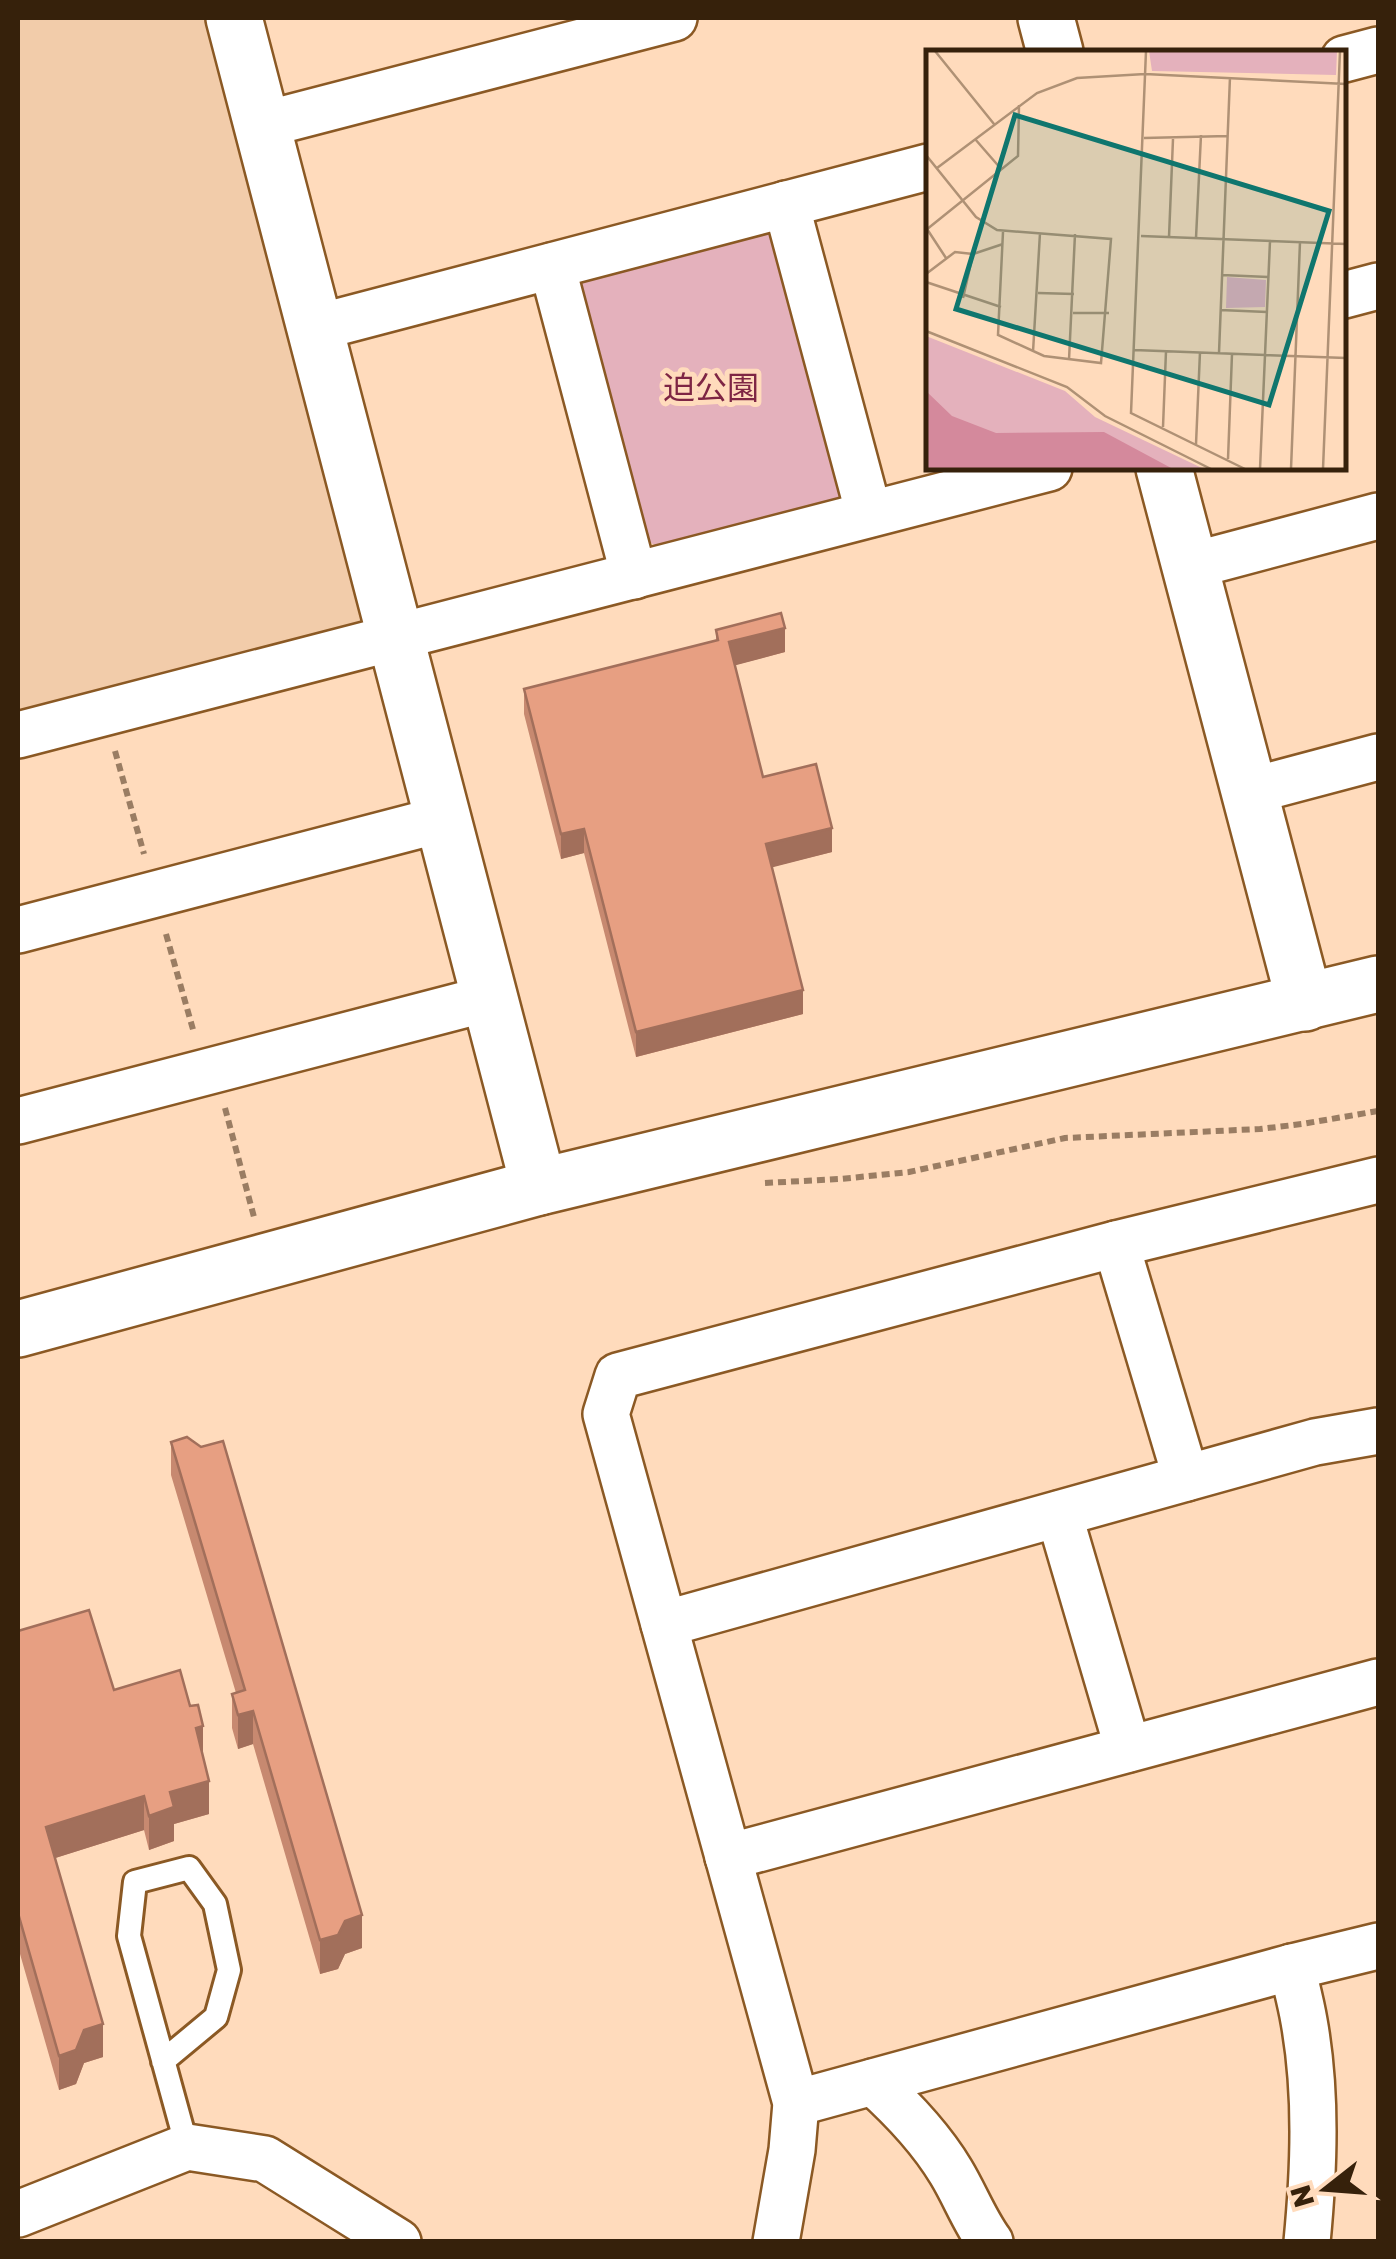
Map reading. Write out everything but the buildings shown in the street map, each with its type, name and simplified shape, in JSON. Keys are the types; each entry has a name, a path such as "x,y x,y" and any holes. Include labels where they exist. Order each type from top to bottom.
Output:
{"street":[{"path":"234,18 539,1187"},
{"path":"262,125 674,18"},
{"path":"1046,18 1054,50"},
{"path":"1346,58 1378,50"},
{"path":"315,328 926,168"},
{"path":"786,204 869,514"},
{"path":"552,266 634,576"},
{"path":"1346,294 1378,286"},
{"path":"18,736 1042,470"},
{"path":"1165,470 1305,1003"},
{"path":"1190,566 1378,516"},
{"path":"1250,791 1378,757"},
{"path":"18,930 443,819"},
{"path":"18,1329 539,1187 1378,984"},
{"path":"18,1121 490,998"},
{"path":"776,2242 796,2103 606,1414 618,1376 1116,1244 1378,1180"},
{"path":"1116,1244 1186,1478"},
{"path":"664,1624 1314,1442 1378,1431"},
{"path":"1059,1514 1128,1749"},
{"path":"728,1857 1378,1682"},
{"path":"796,2103 1378,1946"},
{"path":"1292,1967 1304,2021 1312,2089 1311,2184 1299,2240"},
{"path":"873,2082 928,2138 990,2242"},
{"path":"18,2214 187,2148 265,2158 391,2240"}],"lane":[{"path":"162,2061 216,2017 228,1970 215,1904 189,1868 135,1882 128,1936 162,2061 187,2148"}],"path":[{"path":"214,1069 265,1262"},
{"path":"765,1184 908,1172 1065,1138 1260,1128 1378,1111"}],"shaded area":[{"path":"18,18 211,18 367,615 359,627 18,718"}],"green space":[{"name":"迫公園","path":"761,225 781,235 848,484 838,501 658,547 639,536 573,292 580,272"}]}
